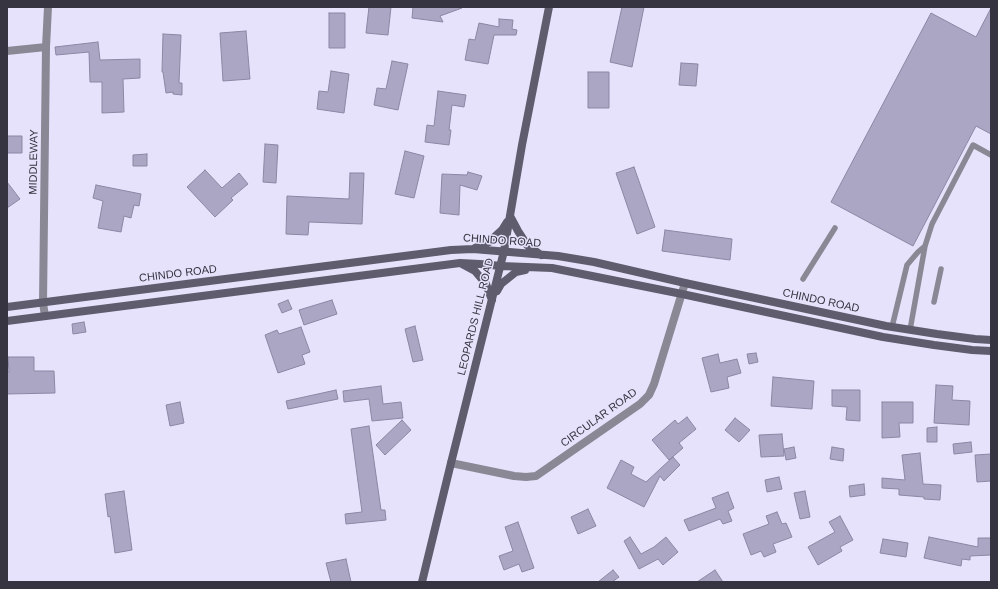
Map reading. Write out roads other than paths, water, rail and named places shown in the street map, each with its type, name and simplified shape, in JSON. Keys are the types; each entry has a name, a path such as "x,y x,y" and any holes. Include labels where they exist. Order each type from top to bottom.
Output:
{"main road":[{"name":"LEOPARDS HILL ROAD","path":"422,582 501,266 522,145 549,7"},
{"path":"473,249 489,242 502,230 510,216"},
{"path":"510,216 528,245 541,255"},
{"name":"CHINDO ROAD","path":"7,308 451,250 473,249 558,256 594,262 892,327 991,340"},
{"path":"460,263 475,271 486,284 492,300"},
{"name":"CHINDO ROAD","path":"7,321 460,263 552,268 883,337 972,350 991,351"},
{"path":"492,300 500,284 516,272 534,267"}],"street":[{"name":"MIDDLEWAY","path":"45,316 43,303 46,47 48,7"},
{"path":"7,51 46,47"},
{"name":"CIRCULAR ROAD","path":"451,463 514,476 536,476 636,408 649,395 654,384 685,283"}],"lane":[{"path":"910,330 925,246 932,224 974,145 991,155"},
{"path":"803,279 835,228"},
{"path":"892,327 907,266 925,246"},
{"path":"934,302 941,269"}]}
